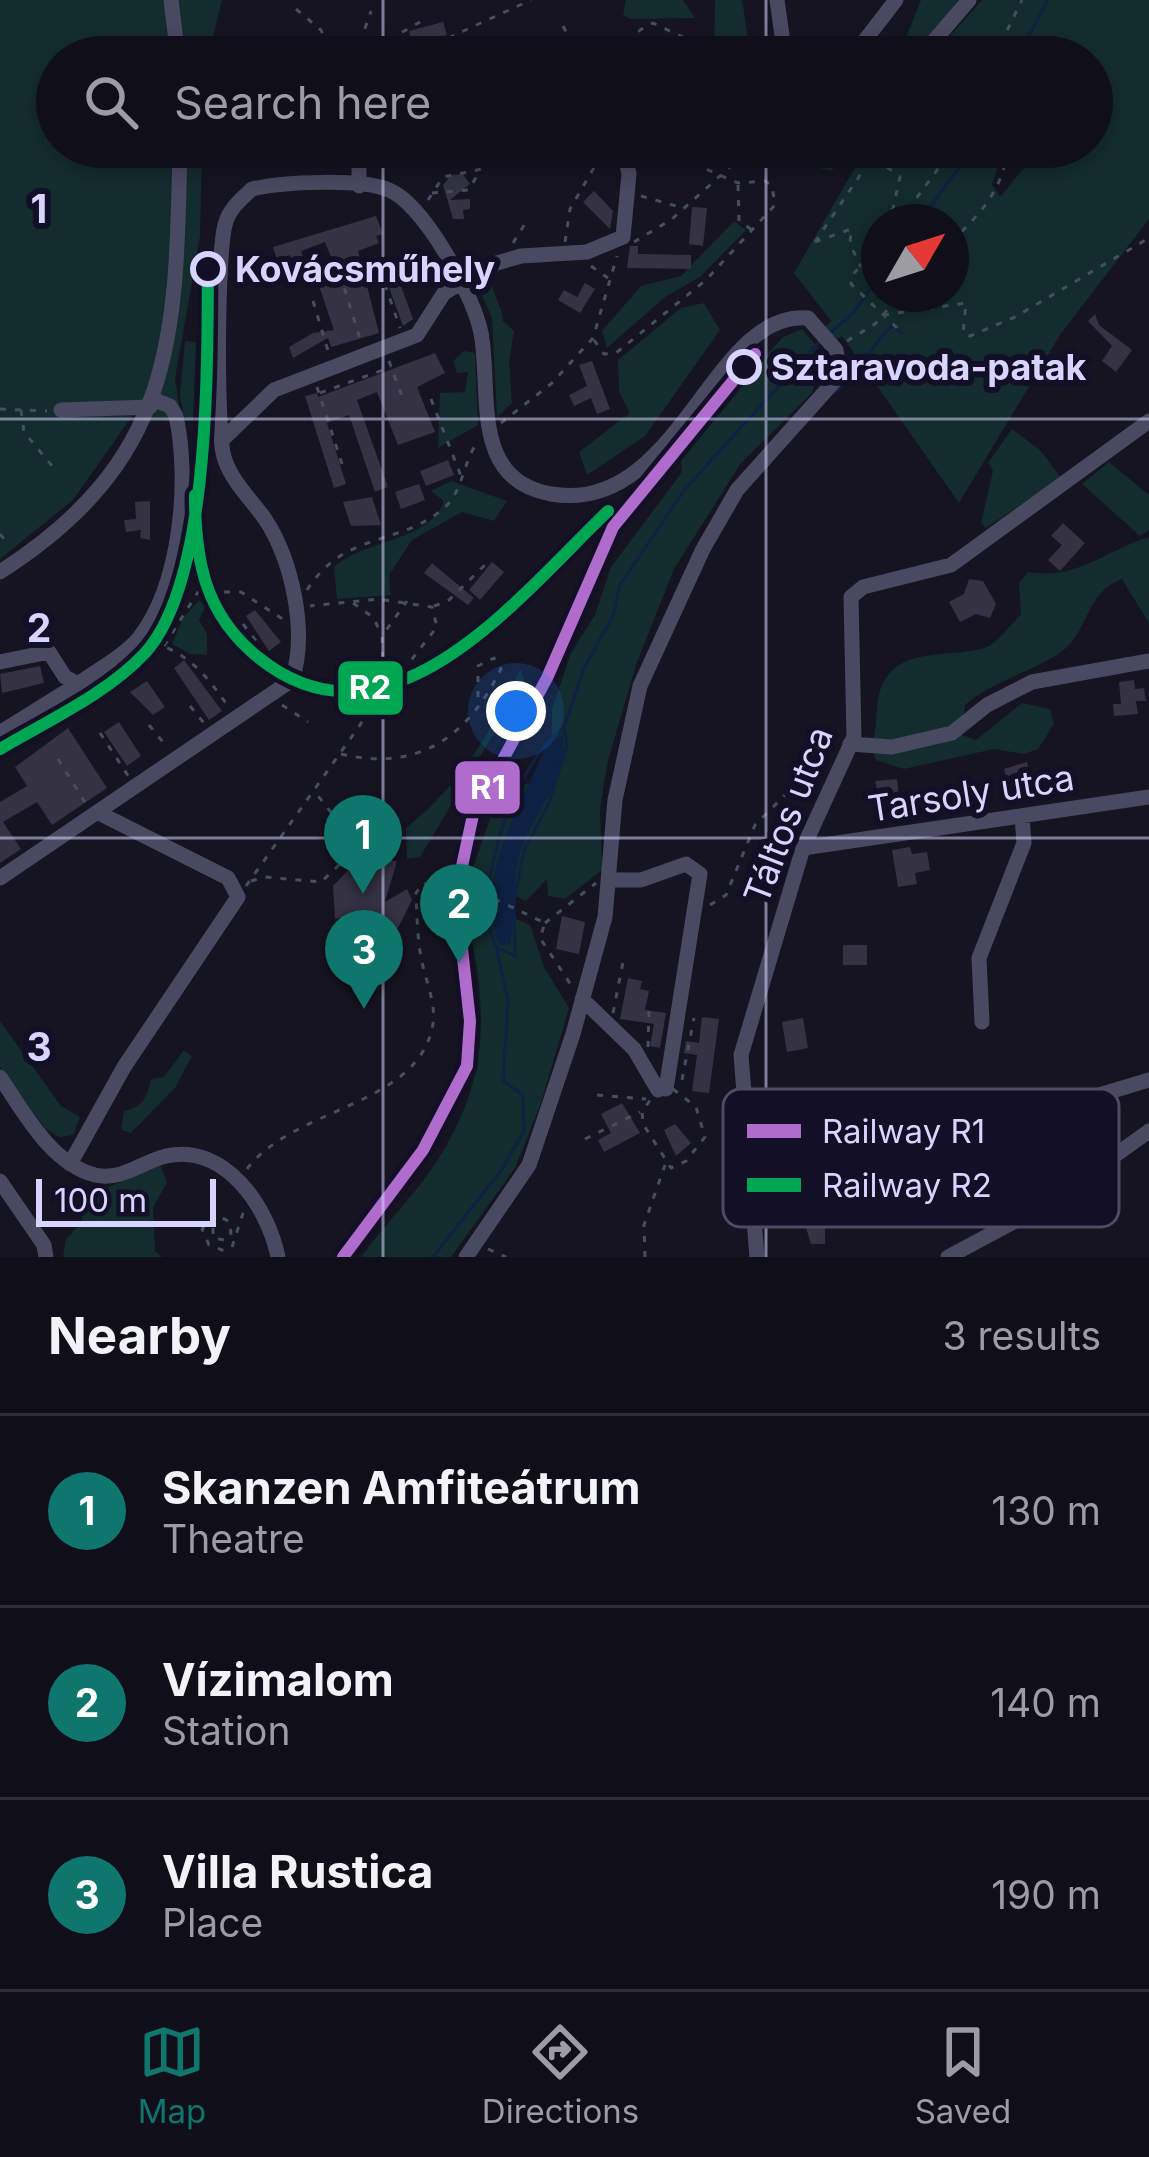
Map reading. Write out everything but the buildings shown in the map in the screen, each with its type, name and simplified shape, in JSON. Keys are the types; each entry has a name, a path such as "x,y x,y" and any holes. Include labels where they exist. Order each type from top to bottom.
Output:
{"street":[{"path":"170,0 175,36"},
{"path":"776,0 782,36"},
{"path":"868,36 896,0"},
{"path":"938,36 969,0"},
{"path":"0,572 84,507 111,475 151,403 174,303 179,168"},
{"path":"359,168 359,186"},
{"path":"221,441 274,390 417,335 434,306 460,281 512,257 567,255 623,237 627,168"},
{"path":"0,878 238,721 292,680 297,607 282,548 225,461 221,441 226,219 252,189 359,186 389,190 419,214 460,281 482,335 487,433 498,455 529,487 570,496 595,492 664,447 735,356 776,320 808,317 836,350 840,375 737,490 666,624 625,737 605,917 582,998 529,1165 471,1251"},
{"path":"4,730 138,639 164,585 179,504 176,416 170,406 151,403 61,410"},
{"name":"Táltos utca","path":"744,1089 741,1055 802,848 855,724 848,634 851,597 863,587 951,565 1149,421"},
{"path":"0,662 49,652 65,676 78,684"},
{"path":"850,744 892,747 952,733 987,705 1033,682 1149,662"},
{"name":"Tarsoly utca","path":"802,848 1149,797"},
{"path":"70,1164 124,1066 238,898 228,878 96,814"},
{"path":"982,1022 980,958 1024,843 1022,816"},
{"path":"610,880 640,880 686,863 700,874 661,1092"},
{"path":"582,998 648,1066 661,1092"},
{"path":"0,1076 49,1145 70,1164 93,1174 123,1175 179,1154 205,1158 252,1196 271,1225 278,1257"},
{"path":"1119,1089 1149,1080"},
{"path":"1119,1152 1149,1131"},
{"path":"0,1181 44,1245 46,1257"},
{"name":"Táltos utca","path":"755,1227 758,1257"},
{"path":"948,1257 1003,1227"}],"path":[{"path":"452,36 531,0"},
{"path":"1004,36 1022,0"},
{"path":"296,9 324,36"},
{"path":"362,36 371,11"},
{"path":"397,36 420,22"},
{"path":"636,36 653,23 681,36"},
{"path":"563,26 569,36"},
{"path":"594,168 565,224 567,255 609,279"},
{"path":"645,168 629,181 657,203 685,208"},
{"path":"593,338 604,354 616,353 706,280 775,205 772,186 765,181 738,183 706,168"},
{"path":"164,646 198,592 241,592 281,618 297,607 320,569 340,552 440,512 475,445 552,383 593,338 620,244 646,238 729,168"},
{"path":"861,267 851,229 814,242 866,168"},
{"path":"888,168 900,177 894,204"},
{"path":"912,204 939,168"},
{"path":"969,224 989,203 1005,168"},
{"path":"419,214 443,177 482,169"},
{"path":"432,193 468,190 482,169"},
{"path":"738,183 740,221 754,232"},
{"path":"512,257 513,235 528,218"},
{"path":"824,227 828,239"},
{"path":"965,312 964,333 970,336 1015,317 1106,258 1149,238"},
{"path":"375,256 404,341"},
{"path":"859,262 851,284 898,328"},
{"path":"854,273 861,270"},
{"path":"340,274 365,356"},
{"path":"313,301 333,367"},
{"path":"836,350 886,312"},
{"path":"883,315 906,312"},
{"path":"384,348 403,399"},
{"path":"319,394 392,367"},
{"path":"312,374 342,464"},
{"path":"430,399 461,478"},
{"path":"0,409 61,410"},
{"path":"21,410 24,432 53,467"},
{"path":"0,533 5,540"},
{"path":"297,607 408,600 432,607 448,601 489,561"},
{"path":"382,637 391,617 408,600"},
{"path":"238,898 377,701 384,676 382,637 374,618 352,602"},
{"path":"384,676 412,659 437,627 432,607"},
{"path":"244,624 277,663 296,664"},
{"path":"138,639 164,646 201,669 238,721"},
{"path":"341,754 380,763 412,757 446,741 478,706 502,669 494,658 478,666 478,706"},
{"path":"270,698 308,722"},
{"path":"190,706 214,736"},
{"path":"149,725 178,760"},
{"path":"100,733 136,788"},
{"path":"58,759 96,814"},
{"path":"722,901 755,825 792,788"},
{"path":"249,882 265,877 321,882 358,848 315,792"},
{"path":"582,998 546,953 540,938 544,923 578,893 610,880"},
{"path":"238,1181 285,1132 388,1088 417,1058 432,1032 434,1014 421,958 418,886 429,884 456,894 474,889 544,923"},
{"path":"611,1027 623,962"},
{"path":"648,1066 650,1008"},
{"path":"585,1139 642,1111 684,1078 694,1018"},
{"path":"597,1095 661,1092 696,1107 705,1137 686,1161 676,1167 666,1164 643,1124 642,1111"},
{"path":"644,1257 644,1225 666,1164"},
{"path":"213,1228 213,1238 224,1240 231,1235 230,1222 217,1215 202,1229 215,1249 232,1246 252,1196"},
{"path":"471,1251 506,1257"}],"green space":[{"path":"0,0 222,0 213,36 36,36 36,168 202,168 200,236 175,379 180,411 172,421 132,416 73,500 0,559"},
{"path":"626,0 683,0 695,18 630,19 623,15"},
{"path":"715,0 742,0 748,36 714,36"},
{"path":"921,0 969,0 940,36 906,36"},
{"path":"982,0 1149,0 1149,219 1060,335 959,503 842,336 836,339 825,327 831,321 794,273 855,168 998,168 992,184 1000,197 1024,168 1113,168 1113,36 950,36"},
{"path":"734,221 746,230 700,277 665,297 607,348 602,331 641,286 681,276"},
{"path":"500,269 493,287 503,321 514,331 509,362 512,403 497,417 492,318 475,279"},
{"path":"704,303 720,330 645,436 587,475 579,452 630,413 619,392 618,360 681,308"},
{"path":"802,329 822,353 812,393 741,463 674,569 636,665 607,764 600,810 602,870 565,899 548,896 547,879 526,901 471,874 498,796 539,779 552,750 552,709 571,653 595,615 611,567 682,472 680,451 783,337"},
{"path":"185,341 196,342 193,420 185,421 180,396"},
{"path":"464,351 475,353 478,425 438,448 440,393 465,392 468,372 457,373 453,361"},
{"path":"1012,429 1041,451 1061,478 986,528 981,523 993,471 988,463"},
{"path":"1109,462 1149,495 1149,530 1140,536 1082,484"},
{"path":"451,481 507,501 494,521 462,512 412,540 389,575 391,595 337,599 334,567 426,524 444,501 431,491"},
{"path":"1149,537 1149,623 1122,579 1097,598 1061,652 965,705 962,735 976,740 1022,703 1050,709 1054,724 1038,749 1024,754 994,749 904,769 876,760 871,747 880,692 897,666 921,657 987,647 1021,614 1019,583 1028,572 1076,568"},
{"path":"199,600 205,607 199,620 207,634 207,655 190,654 172,644 183,618"},
{"path":"520,669 525,681 420,857 407,859 406,828 473,756"},
{"path":"472,899 530,925 544,967 569,1008 541,1103 515,1168 451,1257 361,1257 437,1161 468,1099 476,1069 481,1009 465,910"},
{"path":"0,1021 61,1106 80,1117 73,1135 59,1137 45,1128 0,1067"},
{"path":"184,1050 192,1056 175,1088 131,1133 121,1130 124,1111 140,1104 151,1079 164,1077"},
{"path":"160,1165 167,1182 153,1208 155,1251 162,1257 63,1257 66,1239 82,1222 83,1198"}],"water":[{"path":"562,735 560,767 518,860 510,945 499,945 493,918 496,866 547,742"}],"waterway":[{"name":"Sztaravoda-patak","path":"1028,36 1048,0"},
{"name":"Sztaravoda-patak","path":"932,204 959,168"},
{"name":"Sztaravoda-patak","path":"829,334 861,302"},
{"path":"836,392 891,326 902,333"},
{"name":"Sztaravoda-patak","path":"433,1257 500,1172 524,1131 523,1095 503,1081 508,1000 496,947 515,956 514,901 524,851 549,803 567,745 564,728 584,668 613,616 620,585 685,489 821,340"},
{"path":"798,362 822,384"},
{"path":"496,947 488,895 502,830 528,770 562,729"}],"rail line":[{"name":"R2","path":"0,749 76,706 130,668 167,619 183,574 201,466 208,260"},
{"name":"R1","path":"343,1257 423,1150 467,1066 470,1021 456,894 473,815 547,678 613,527 755,354"},
{"name":"R2","path":"195,495 201,564 226,624 259,658 308,685 356,691 404,680 450,655 535,584 608,511"}],"place":[{"name":"Kovácsműhely","path":"208,269"},
{"name":"Sztaravoda-patak","path":"744,367"},
{"name":"Skanzen Amfiteátrum","path":"363,894"},
{"name":"Vízimalom","path":"459,963"},
{"name":"Villa Rustica","path":"364,1009"}]}
